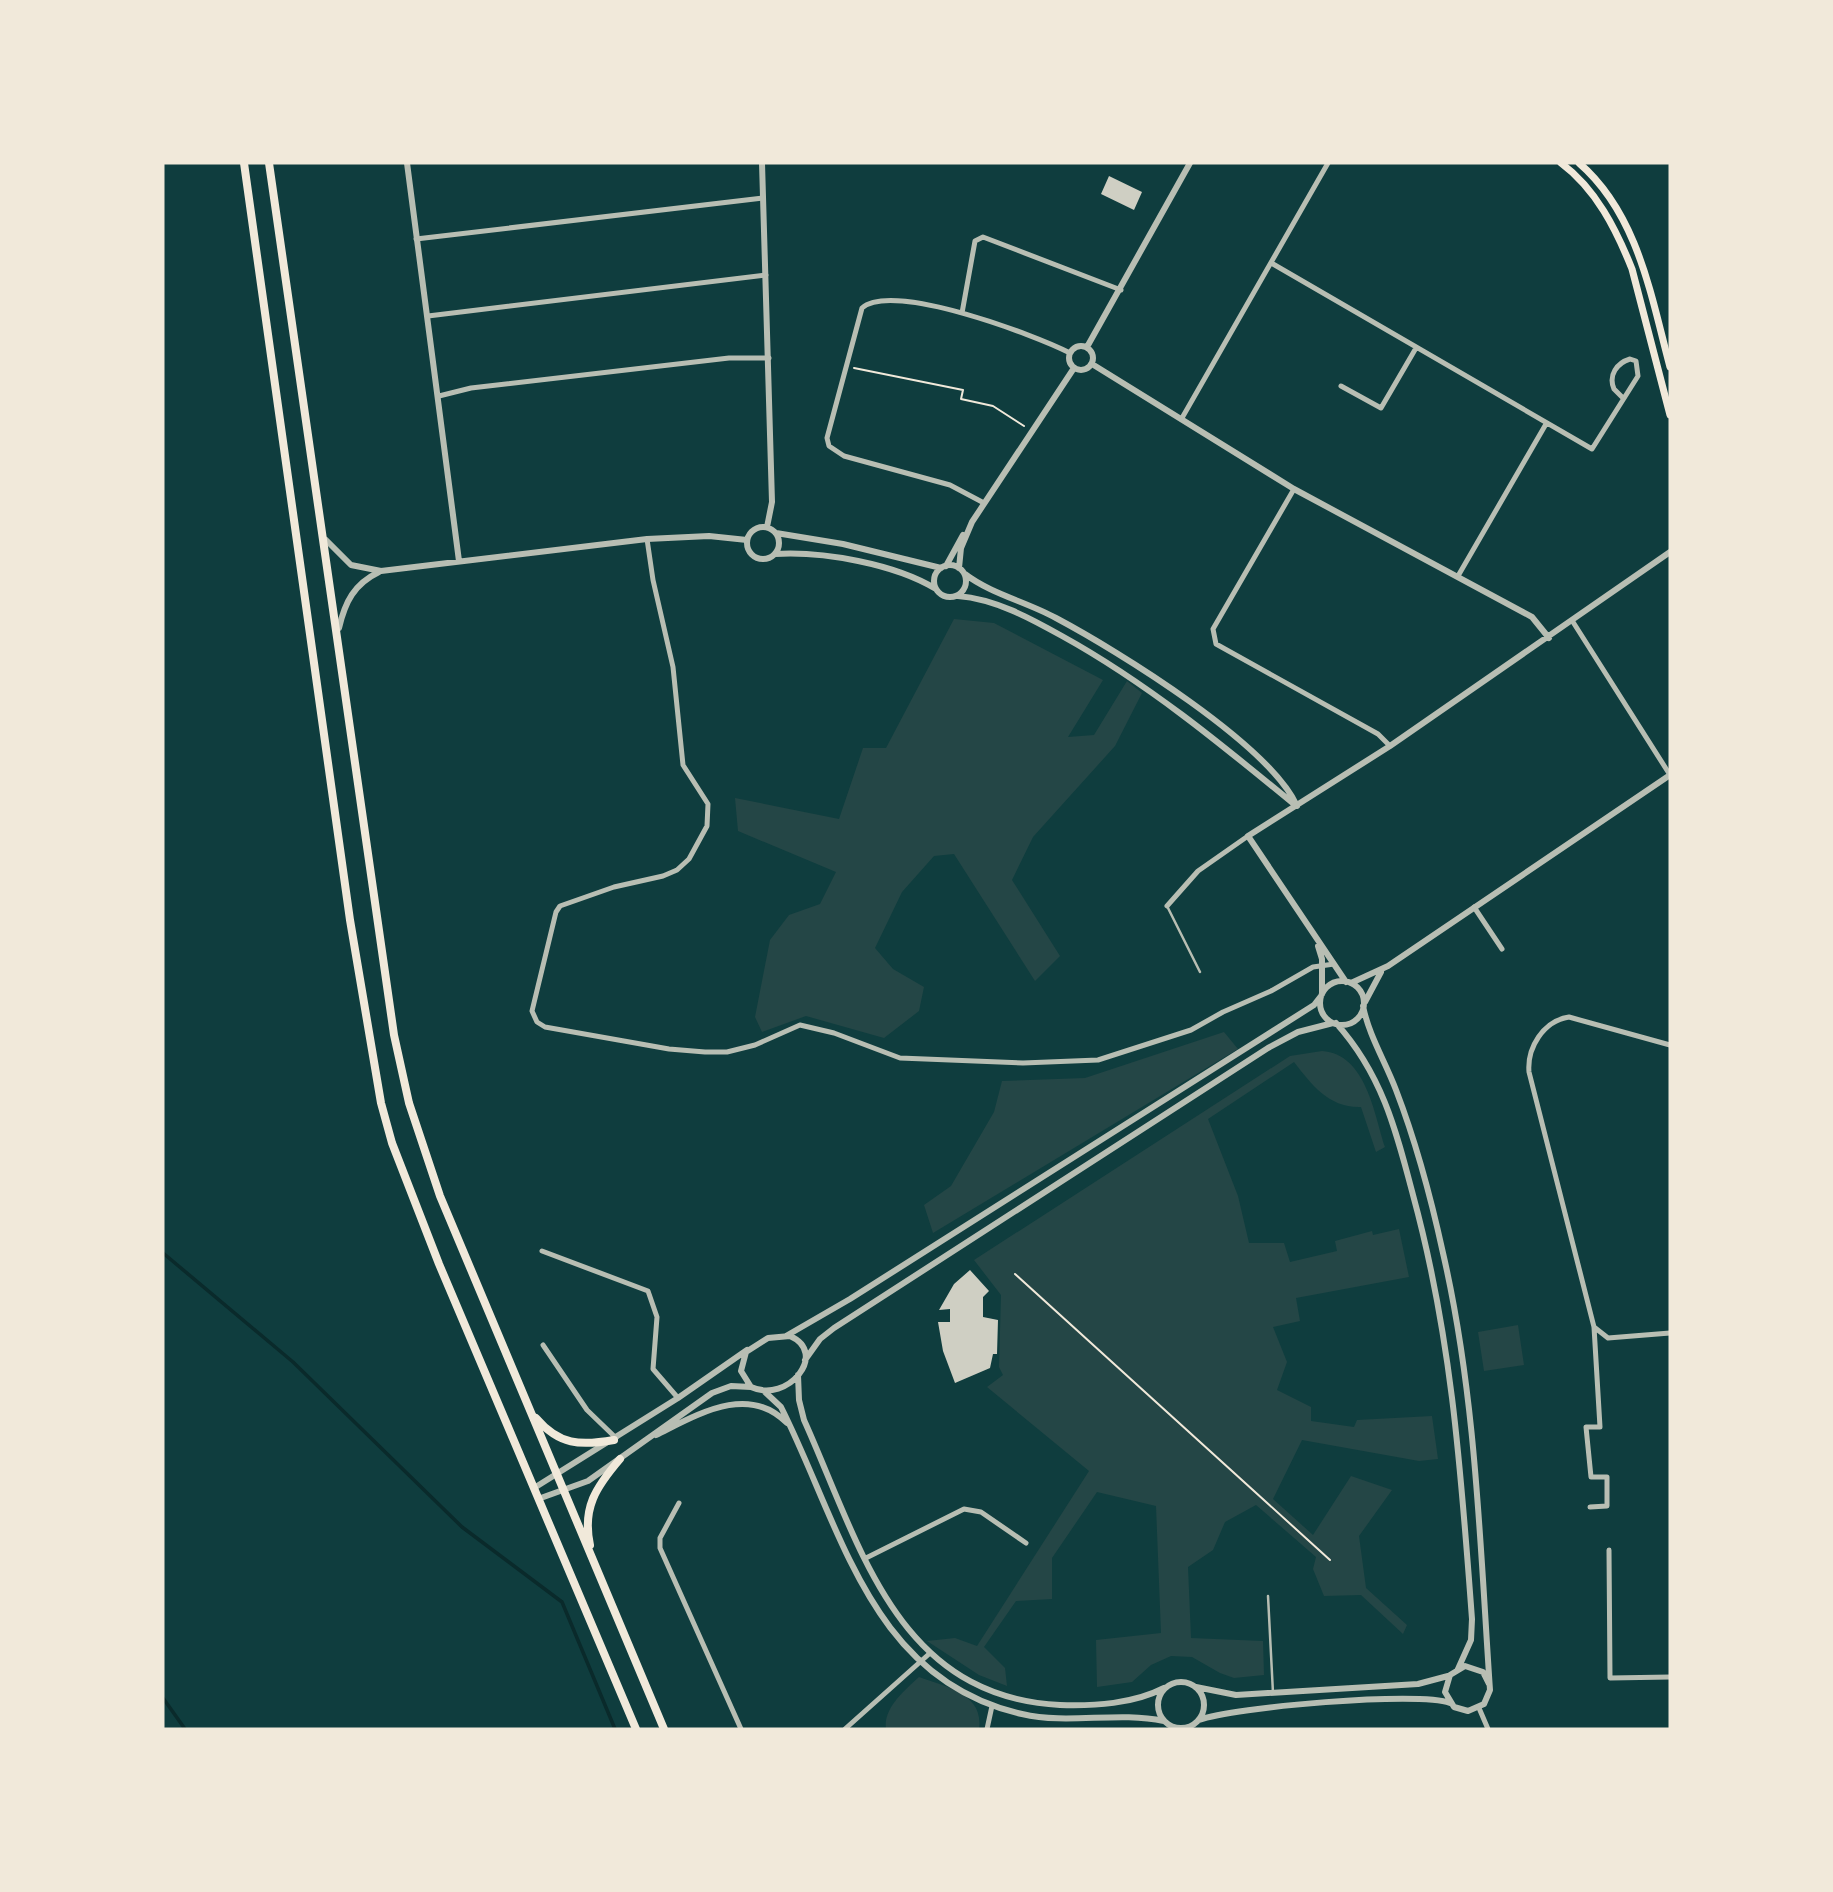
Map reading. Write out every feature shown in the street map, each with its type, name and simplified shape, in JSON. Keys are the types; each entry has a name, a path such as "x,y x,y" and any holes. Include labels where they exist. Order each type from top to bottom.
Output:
{"main road":[{"path":"244,163 350,920 381,1103 392,1143 439,1264 636,1729"},
{"path":"269,163 339,628 394,1035 404,1083 440,1196 664,1729"},
{"path":"1561,163 1594,197 1623,247 1632,270 1670,415"},
{"path":"1579,163 1602,187 1625,222 1643,270 1670,368"},
{"path":"529,1410 552,1435 568,1443 615,1439"},
{"path":"593,1562 586,1522 588,1505 601,1480 620,1459"}],"street":[{"path":"407,163 459,561"},
{"path":"762,163 772,502 767,527"},
{"path":"1087,348 1190,163"},
{"path":"1182,418 1273,264 1328,163"},
{"path":"416,239 763,198"},
{"path":"962,313 975,242 983,237 1121,290"},
{"path":"1273,264 1592,449 1639,376 1636,361 1630,359 1619,364 1612,376 1614,389 1623,398"},
{"path":"428,316 766,275"},
{"path":"984,503 932,479 834,452 827,438 857,317 869,302 884,300 962,313 1019,329 1070,353"},
{"path":"1078,346 1087,348 1093,355 1091,364 1083,370 1074,368 1069,359 1070,353 1078,346"},
{"path":"1341,386 1381,408 1416,348"},
{"path":"439,396 484,386 729,358 769,358"},
{"path":"1091,364 1294,488 1531,617 1549,638"},
{"path":"936,589 934,579 1074,368"},
{"path":"1458,576 1546,424"},
{"path":"1294,488 1213,629 1216,644 1378,734 1390,746"},
{"path":"959,568 961,548 972,522"},
{"path":"767,527 776,533 959,568 978,583 1055,617 1168,687 1268,765 1290,791 1297,806 1197,726 1120,670 1049,629 986,601 958,596 948,598 916,579 829,556 775,554 766,559 756,558 748,550 747,540 756,528 767,527"},
{"path":"775,554 779,543 776,533"},
{"path":"339,628 352,593 369,577 381,572 647,538 709,536 747,540"},
{"path":"647,538 653,580 673,667 683,765 708,804 707,826 689,859 677,870 561,905 556,912 532,1011 537,1022 545,1027 669,1049 727,1052 755,1045 800,1025 834,1033 900,1058 1023,1063 1098,1060 1191,1030 1322,964 1334,964"},
{"path":"326,540 351,565 381,572"},
{"path":"1167,906 1198,871 1390,746 1573,622 1670,552"},
{"path":"958,596 967,584 965,574"},
{"path":"534,1488 615,1439 747,1350 768,1338 786,1336 850,1299 1271,1029 1314,1005 1333,983 1349,982 1388,966 1670,775 1573,622"},
{"path":"538,1499 565,1492 588,1481 718,1390 751,1387 765,1392 777,1401 869,1598 888,1629 920,1664 960,1691 992,1706 1041,1718 1129,1716 1164,1721 1184,1728 1199,1720 1255,1708 1413,1698 1450,1703 1465,1711 1479,1708 1488,1698 1489,1684 1472,1432 1449,1278 1412,1137 1396,1089 1369,1028 1360,990 1349,982 1334,964 1248,836"},
{"path":"1474,908 1502,949"},
{"path":"1313,934 1322,964 1322,1010 1335,1023 1367,1060 1390,1116 1423,1232 1443,1324 1458,1430 1472,1619 1471,1640 1458,1669 1450,1675 1418,1684 1225,1695 1177,1682 1145,1698 1079,1705 1031,1702 979,1685 929,1654 896,1615 866,1558 804,1420 799,1400 798,1376 805,1360 820,1339 834,1328 1147,1124 1288,1037 1335,1023 1354,1021 1374,982 1388,966"},
{"path":"1590,1507 1607,1506 1607,1477 1591,1477 1586,1427 1600,1427 1594,1327 1528,1072 1529,1054 1533,1043 1555,1021 1569,1017 1670,1045"},
{"path":"542,1251 648,1291 657,1318 653,1369 678,1398"},
{"path":"1594,1327 1608,1338 1670,1333"},
{"path":"786,1336 800,1341 805,1350 805,1360"},
{"path":"543,1345 587,1410 615,1439"},
{"path":"747,1350 742,1357 741,1371 751,1387"},
{"path":"765,1392 782,1388 798,1376"},
{"path":"642,1441 705,1411 730,1404 766,1408 791,1427"},
{"path":"679,1503 660,1538 660,1548 741,1729"},
{"path":"866,1558 964,1509 981,1511 1026,1544"},
{"path":"1609,1550 1610,1678 1670,1677"},
{"path":"845,1729 929,1654"},
{"path":"1458,1669 1475,1668 1483,1672 1489,1684"},
{"path":"1450,1675 1445,1689 1450,1703"},
{"path":"1196,1687 1204,1703 1199,1720"},
{"path":"1164,1688 1157,1706 1164,1721"},
{"path":"987,1729 992,1706"},
{"path":"1479,1708 1488,1729"}],"lane":[{"path":"1167,906 1200,972"},
{"path":"1268,1596 1273,1693"}],"path":[{"path":"846,367 963,390 961,399 993,406 1032,431"},
{"path":"1015,1274 1330,1559"}],"shaded area":[{"path":"954,619 994,623 1103,680 1068,737 1094,735 1127,681 1142,693 1115,746 1033,837 1012,880 1060,956 1035,981 954,854 934,856 902,892 875,948 893,969 924,987 919,1011 884,1038 806,1016 762,1032 755,1017 770,940 789,915 820,904 836,872 738,831 735,798 839,819 863,748 886,748"},
{"path":"1224,1032 1238,1049 933,1233 924,1205 951,1186 994,1112 1002,1081 1085,1078"},
{"path":"1322,1051 1349,1062 1358,1074 1372,1102 1385,1147 1376,1152 1361,1107 1340,1104 1322,1094 1294,1062 1208,1119 1238,1196 1249,1243 1284,1243 1290,1262 1337,1251 1335,1241 1372,1231 1373,1235 1399,1229 1409,1277 1296,1298 1300,1321 1273,1327 1287,1362 1277,1390 1311,1407 1311,1421 1354,1427 1357,1420 1432,1416 1438,1459 1419,1461 1302,1440 1273,1499 1313,1535 1351,1476 1392,1490 1359,1536 1366,1588 1407,1625 1403,1634 1361,1595 1324,1596 1313,1569 1316,1557 1256,1505 1225,1522 1213,1550 1188,1567 1191,1638 1263,1641 1264,1675 1234,1678 1192,1657 1171,1656 1151,1665 1132,1682 1097,1687 1096,1640 1161,1633 1156,1506 1097,1492 1052,1558 1052,1599 1016,1601 984,1647 1005,1668 1007,1686 979,1675 927,1641 955,1638 977,1646 1089,1471 987,1387 1003,1375 999,1367 1001,1295 974,1260 1290,1056"},
{"path":"1518,1325 1524,1365 1484,1371 1478,1332"},
{"path":"919,1677 952,1689 970,1700 979,1717 979,1729 886,1729 891,1707"}],"building":[{"path":"1109,176 1142,192 1134,210 1101,194"},
{"path":"970,1270 989,1291 983,1297 983,1317 998,1320 997,1354 993,1354 990,1368 955,1383 943,1351 938,1322 950,1322 950,1309 939,1310 954,1284"}],"waterway":[{"path":"163,1253 293,1362 462,1527 562,1602 615,1729"},
{"path":"163,1698 185,1729"}]}
